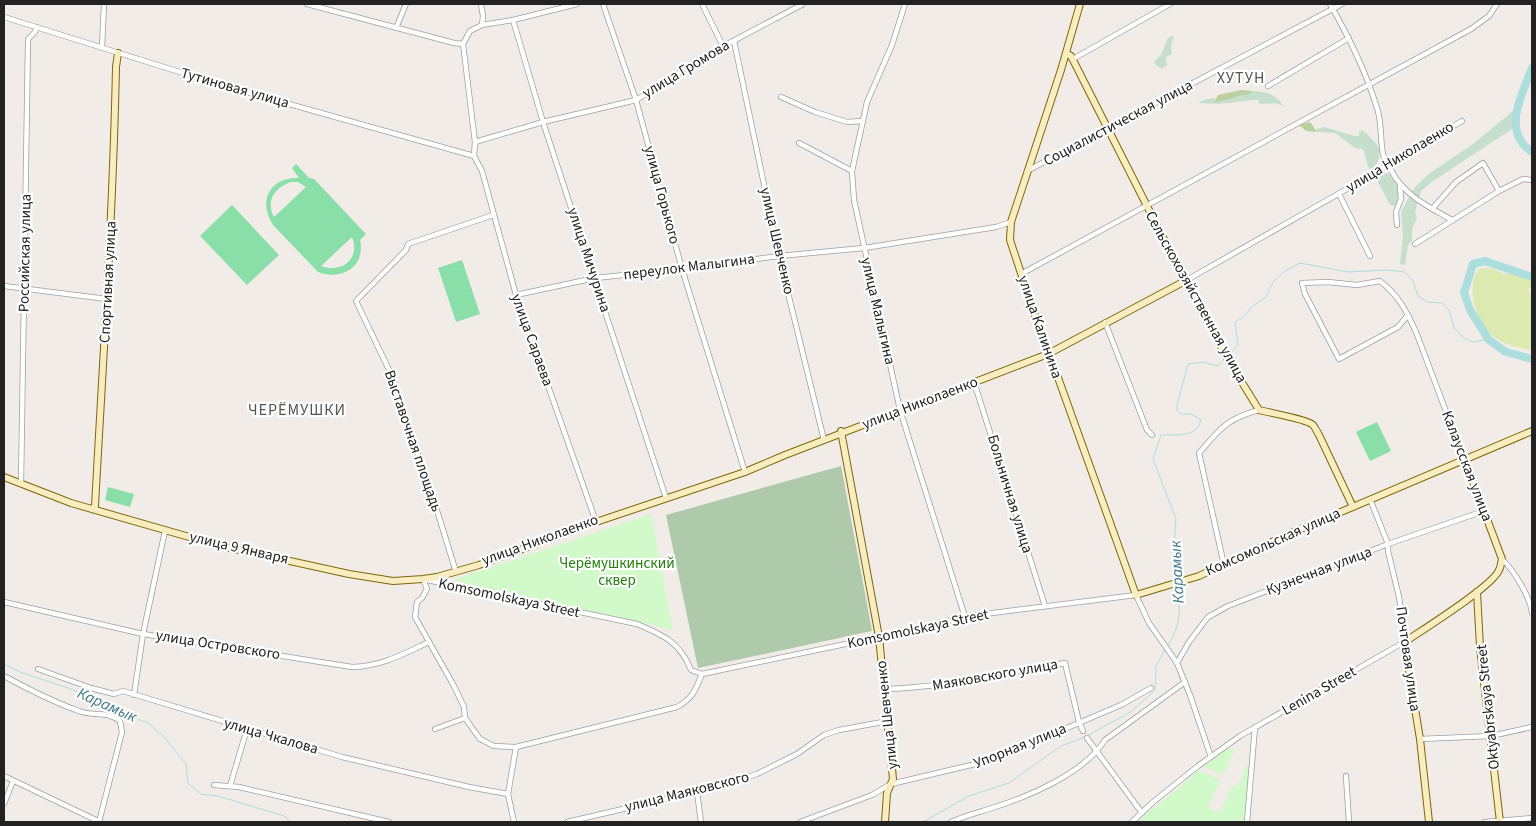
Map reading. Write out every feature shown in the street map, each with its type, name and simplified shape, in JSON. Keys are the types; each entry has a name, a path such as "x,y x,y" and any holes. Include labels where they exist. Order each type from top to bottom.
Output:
{"main road":[{"name":"улица Калинина","path":"1081,4 1011,222 1010,240 1136,596"},
{"name":"Спортивная улица","path":"94,508 107,299 118,53"},
{"name":"Сельскохозяйственная улица","path":"1066,53 1073,59 1185,281 1230,364 1259,410"},
{"path":"1022,274 1012,240 1013,222 1028,171"},
{"name":"улица Николаенко","path":"900,408 1050,353 1185,281"},
{"name":"улица Николаенко","path":"455,571 744,470 900,408 1050,353"},
{"path":"1259,410 1279,416 1304,420 1313,425 1353,507 1532,430"},
{"name":"улица Шевченко","path":"841,431 880,637 893,779 887,793 885,822"},
{"name":"Калаусская улица","path":"1465,459 1502,559"},
{"name":"улица 9 Января","path":"4,472 21,481"},
{"name":"улица 9 Января","path":"4,477 21,481 94,508 165,531 217,545 349,574 393,581 423,578 479,565"},
{"name":"Комсомольская улица","path":"1136,596 1199,576 1353,507"},
{"name":"улица 9 Января","path":"94,508 218,541 343,568 394,578 423,578"},
{"name":"улица Николаенко","path":"479,565 597,520"},
{"name":"Lenina Street","path":"1406,641 1494,578 1499,571 1502,559"},
{"name":"Oktyabrskaya Street","path":"1477,592 1480,647 1500,822"},
{"name":"Почтовая улица","path":"1406,641 1420,739 1428,822"}],"street":[{"path":"102,47 104,4"},
{"path":"307,4 463,47 470,31 482,25 513,20 577,4"},
{"path":"396,28 406,4"},
{"path":"481,4 482,25"},
{"name":"улица Горького","path":"602,4 636,100 682,269 744,470"},
{"path":"702,4 723,46"},
{"name":"улица Громова","path":"475,142 544,122 636,100 701,58 803,4"},
{"name":"улица Малыгина","path":"905,4 892,45 867,102 852,171 854,200 900,408 965,617"},
{"path":"1073,59 1170,4"},
{"name":"Социалистическая улица","path":"1028,171 1331,6 1342,4"},
{"path":"1022,274 1482,22 1498,4"},
{"path":"1331,6 1349,38 1378,110 1383,156 1387,165 1400,185 1417,200 1452,220"},
{"name":"Тутиновая улица","path":"4,17 218,84 474,156"},
{"name":"улица Мичурина","path":"513,20 544,122 666,497"},
{"name":"Российская улица","path":"21,481 28,39 36,32 37,27"},
{"path":"1268,86 1349,38"},
{"name":"улица Шевченко","path":"734,40 779,256 824,438"},
{"name":"улица Сараева","path":"463,47 475,142 474,156 482,170 516,295 597,520"},
{"path":"781,97 815,112 847,122 863,121"},
{"name":"улица Николаенко","path":"1185,281 1339,194 1462,121"},
{"path":"799,143 852,171"},
{"path":"1432,209 1456,182 1483,163 1499,191"},
{"path":"1415,244 1499,191 1523,179 1532,180"},
{"path":"1397,225 1396,212 1402,199 1400,185"},
{"name":"улица Николаенко","path":"1339,194 1370,256"},
{"name":"Выставочная площадь","path":"455,571 392,376 356,301 406,250 408,244 493,214"},
{"name":"переулок Малыгина","path":"516,295 595,278 864,248 996,227 1011,222"},
{"name":"Калаусская улица","path":"1408,315 1398,328 1339,359 1305,294 1302,283 1328,282 1357,285 1380,281 1391,290 1401,301 1408,315 1465,459"},
{"path":"4,286 107,299"},
{"path":"1105,322 1148,430 1152,435"},
{"name":"Больничная улица","path":"974,382 1045,606"},
{"path":"1224,565 1198,452 1223,425 1240,415 1259,410"},
{"name":"Почтовая улица","path":"1370,500 1388,544 1406,641"},
{"name":"Кузнечная улица","path":"1177,663 1208,618 1228,606 1388,544 1484,511"},
{"path":"134,694 143,634 165,531"},
{"name":"Калаусская улица","path":"1502,559 1518,580 1532,614"},
{"name":"Komsomolskaya Street","path":"702,674 695,692 688,701 677,707 516,747 494,746 480,740 465,718 464,707 454,686 415,617 417,602 422,598 426,589 423,578 637,624 664,636 687,660 691,670 702,674 880,637 965,617 1136,596"},
{"name":"улица Калинина","path":"1136,596 1149,623 1177,663"},
{"name":"улица Островского","path":"4,602 143,634 352,666 369,666 387,662 429,642"},
{"name":"Lenina Street","path":"1132,822 1153,802 1211,757 1255,727 1406,641"},
{"name":"Маяковского улица","path":"884,689 911,689 969,681 1018,670 1065,663 1079,722 1083,731"},
{"path":"1177,663 1211,757"},
{"name":"улица Чкалова","path":"38,669 106,692 114,694 123,691 134,694 342,757 469,787 508,794"},
{"path":"4,676 38,695 81,712 112,715 120,721 122,732 99,822 4,776"},
{"path":"952,822 962,817 996,807 1054,783 1098,751 1105,740 1185,682"},
{"name":"Упорная улица","path":"800,822 872,795 891,784 992,760 1121,705 1151,688"},
{"path":"435,729 465,718"},
{"name":"улица Маяковского","path":"566,822 696,792 757,774 797,754 824,735 839,730 888,721"},
{"path":"1247,822 1255,727"},
{"path":"1420,739 1491,736 1532,727"},
{"path":"230,786 247,729"},
{"path":"1087,738 1098,751 1118,783 1142,813"},
{"path":"514,822 508,794 516,747"},
{"path":"1346,776 1349,822"},
{"path":"4,804 13,781"},
{"path":"214,785 239,787 389,822"},
{"path":"696,792 701,822"},
{"path":"1485,822 1532,818"}],"green space":[{"path":"1174,37 1171,45 1172,54 1166,57 1167,65 1162,69 1154,62 1161,55 1168,38"},
{"path":"1241,90 1252,91 1250,94 1214,103 1218,95"},
{"path":"1252,91 1270,94 1283,106 1275,103 1259,104 1258,100 1219,104 1198,103 1203,100 1216,98 1214,103 1219,102 1250,94"},
{"path":"1513,111 1512,129 1433,181 1421,191 1415,211 1417,218 1412,229 1412,241 1408,245 1405,265 1400,264 1403,236 1401,212 1412,191 1430,173 1473,144"},
{"path":"1310,122 1317,132 1306,131 1299,125"},
{"path":"1324,127 1355,136 1359,136 1362,130 1366,133 1380,149 1378,160 1373,170 1369,169 1363,149 1355,148 1335,133 1317,132 1316,129"},
{"path":"296,164 309,178 314,179 366,234 360,240 359,258 350,270 335,275 318,272 273,225 268,216 267,199 274,186 281,181 299,178 292,168","holes":["291,182 298,182 306,187 274,217 271,211 273,195 280,187","352,237 354,252 348,262 336,268 321,266"]},
{"path":"1388,173 1398,188 1395,206 1390,205 1377,180 1382,175"},
{"path":"232,205 279,255 247,285 200,236"},
{"path":"462,260 480,314 456,322 438,268"},
{"path":"1491,268 1504,274 1509,273 1532,280 1532,287 1528,289 1532,294 1532,350 1504,343 1483,325 1475,306 1473,286 1479,269"},
{"path":"1377,422 1391,451 1370,461 1356,432"},
{"path":"841,466 872,631 698,668 666,515"},
{"path":"108,487 134,494 130,507 105,500"},
{"name":"Черёмушкинский сквер","path":"651,514 673,630 507,594 453,580"},
{"path":"1226,747 1234,751 1223,775 1201,765"},
{"path":"1251,758 1246,822 1144,822 1140,819 1191,778 1197,769 1220,780 1208,807 1220,813 1232,785 1237,787"}],"waterway":[{"path":"1532,68 1519,101 1516,123 1518,134 1523,143 1532,152"},
{"path":"1532,277 1485,261 1473,264 1464,293 1470,310 1489,340 1506,352 1532,359"},
{"name":"Карамык","path":"1228,356 1238,345 1235,322 1266,297 1273,282 1285,271 1300,263 1348,272 1387,270 1405,272 1413,281 1418,296 1427,302 1442,303 1449,310 1454,328 1464,338 1473,342 1488,339"},
{"name":"Карамык","path":"1176,580 1173,560 1176,519 1153,459 1161,435 1190,433 1198,426 1201,420 1191,414 1181,414 1177,410 1188,364 1204,362 1217,366 1225,359"},
{"name":"Карамык","path":"1167,647 1179,618 1177,586"},
{"name":"Карамык","path":"923,822 969,796 1009,783 1061,746 1085,737 1132,711 1155,690 1156,666 1165,650"},
{"name":"Карамык","path":"4,664 20,672 71,689 102,705 148,723 164,737 186,764 188,783 201,794 218,796 284,816 291,822"}],"district":[{"name":"ХУТУН","path":"1241,78"},
{"name":"ЧЕРЁМУШКИ","path":"297,410"}]}
